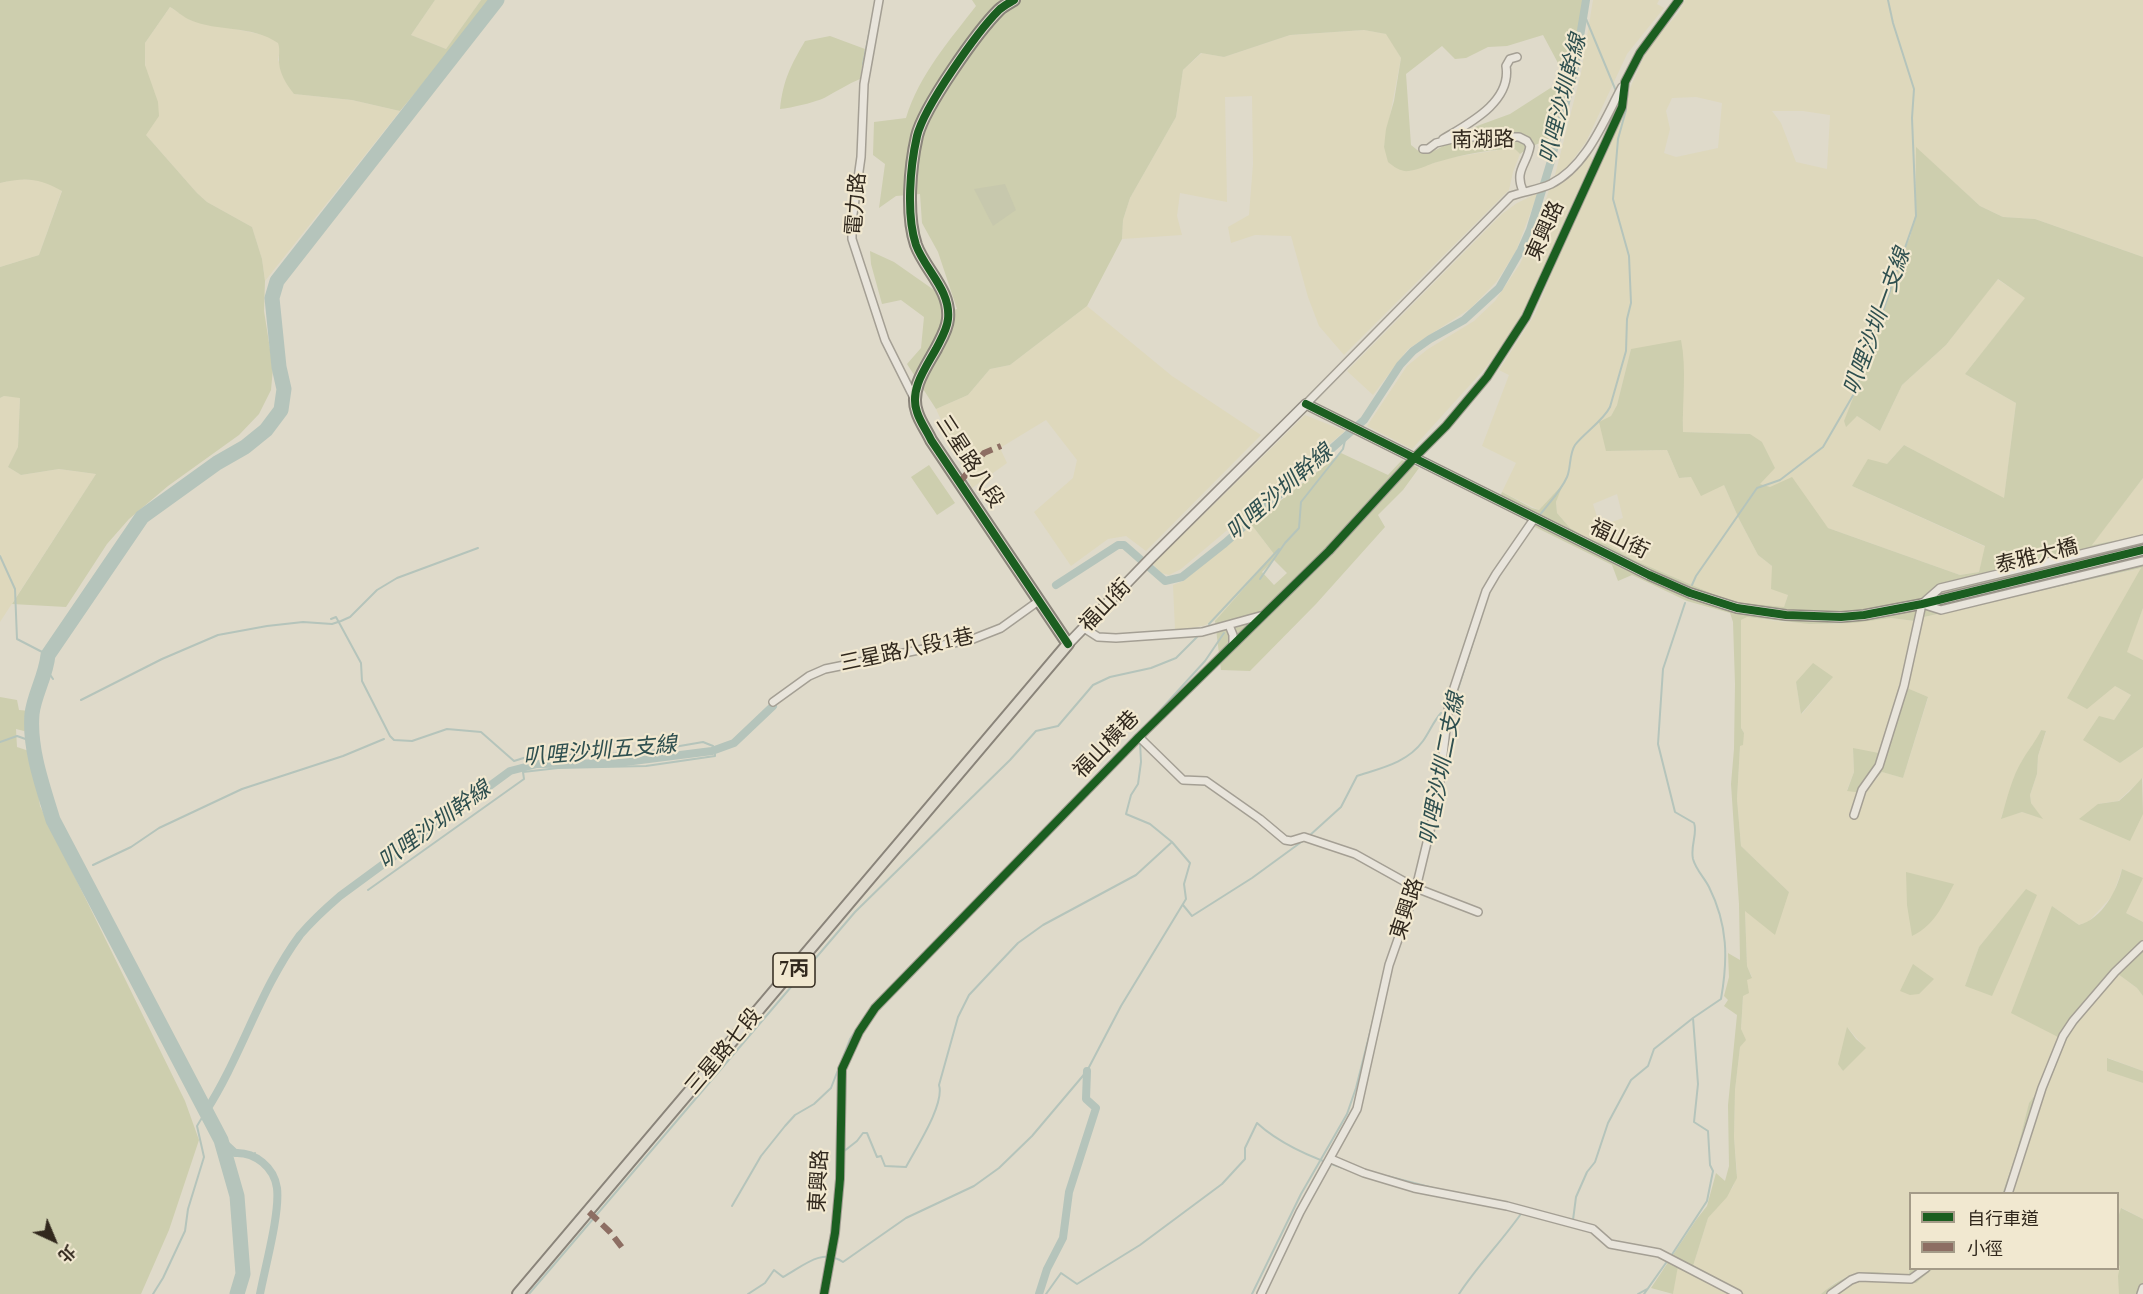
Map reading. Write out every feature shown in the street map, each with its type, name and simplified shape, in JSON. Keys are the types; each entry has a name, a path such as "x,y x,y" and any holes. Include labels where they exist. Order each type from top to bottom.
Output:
{"main road":[{"path":"914,398 922,374 946,330 948,317 946,303 937,279 917,247 912,227 911,182 917,134 933,101 969,48 999,10 1014,0"},
{"name":"三星路八段","path":"914,398 917,412 931,440 1068,644"},
{"name":"三星路七段","path":"518,1294 1068,644"}],"street":[{"name":"電力路","path":"879,0 864,84 861,157 852,221 852,239 885,340 914,398"},
{"name":"東興路","path":"1415,457 1446,426 1487,377 1526,317 1622,107 1625,82 1640,53 1679,0"},
{"path":"1436,143 1477,118 1496,99 1505,84 1506,66 1510,59 1517,57"},
{"path":"1306,404 1512,196 1538,189 1563,177 1581,157 1625,82"},
{"name":"南湖路","path":"1423,148 1428,149 1436,143 1461,137 1519,137 1527,141 1530,146 1529,154 1520,169 1520,183 1523,192"},
{"name":"福山街","path":"1068,644 1306,404 1534,519 1668,583 1737,608 1786,615 1841,617 1864,615 1939,600"},
{"name":"福山橫巷","path":"842,1069 859,1032 875,1008 1139,737 1329,551 1415,457"},
{"name":"東興路","path":"1261,1294 1300,1212 1357,1109 1389,965 1416,888 1438,797 1449,703 1486,591 1534,519"},
{"name":"福山街","path":"1922,604 1940,588 2143,539"},
{"name":"泰雅大橋","path":"1939,600 2143,550"},
{"name":"福山街","path":"1922,604 1941,610 2143,561"},
{"name":"三星路八段1巷","path":"773,702 809,676 825,669 973,639 1001,628 1040,600"},
{"path":"1854,815 1862,790 1879,766 1904,686 1922,604"},
{"path":"1084,628 1098,636 1116,638 1202,632 1263,616"},
{"path":"1229,625 1233,635 1233,645"},
{"path":"1139,737 1183,780 1206,781 1260,819 1285,840 1291,841 1304,837 1355,854 1416,888 1478,912"},
{"path":"2009,1192 2038,1097 2063,1036 2115,972 2143,945"},
{"name":"東興路","path":"824,1294 835,1233 840,1179 842,1069"},
{"path":"1331,1159 1364,1173 1414,1188 1507,1206 1593,1229 1610,1244 1659,1253 1738,1294"},
{"path":"1831,1294 1859,1277 1911,1279 1924,1270"},
{"path":"2141,1294 2143,1288"}],"shaded area":[{"path":"435,0 481,0 446,49 411,35"},
{"path":"1593,0 1659,0 1657,4 1664,8 1627,54 1586,142 1566,169 1554,179 1581,73"},
{"path":"1685,0 2143,0 2143,257 2035,219 2003,217 1980,206 1916,148 1915,216 1910,237 1870,339 1875,342 1844,422 1857,416 1880,431 1902,385 1946,345 1997,279 2026,298 1965,374 2016,403 2004,499 1904,445 1887,464 1852,486 1986,547 1979,572 1960,575 1828,528 1770,487 1760,484 1750,434 1683,432 1682,401 1631,349 1617,405 1611,416 1607,451 1667,450 1679,478 1691,477 1724,485 1758,555 1772,566 1788,595 1784,608 1722,598 1634,560 1605,544 1589,539 1570,528 1557,513 1556,502 1561,486 1539,510 1502,492 1516,463 1482,446 1509,375 1499,370 1535,314 1641,63 1651,44 1679,12","holes":["1696,97 1722,103 1718,148 1676,157 1664,153 1670,129 1666,111 1672,98","1772,111 1803,111 1830,115 1827,169 1796,162 1781,123","1617,494 1623,518 1600,526 1593,504"]},
{"path":"170,7 190,20 255,33 270,37 279,43 278,60 294,94 352,100 400,111 265,281 262,259 252,227 207,202 146,135 145,43"},
{"path":"1364,30 1387,34 1401,58 1384,147 1409,171 1449,158 1505,149 1516,149 1520,154 1509,190 1344,355 1319,326 1308,297 1291,236 1255,235 1231,243 1228,227 1249,215 1253,164 1252,96 1225,97 1227,202 1180,193 1177,216 1182,235 1122,239 1123,220 1130,198 1176,117 1183,70 1202,53 1224,57 1290,35"},
{"path":"1589,154 1593,160 1526,306 1488,365 1412,449 1367,426 1407,366 1428,349 1474,321 1495,301 1520,264 1537,226 1549,190 1564,182 1582,165"},
{"path":"16,179 41,180 62,190 39,255 0,267 0,183"},
{"path":"1538,193 1516,251 1497,281 1471,308 1408,349 1373,395 1347,371 1502,214 1517,203"},
{"path":"1087,306 1172,376 1261,435 1146,551 1126,536 1108,539 1071,566 1034,512 1073,478 1077,460 1046,420 1000,448 1007,463 972,488 936,409 968,395 990,369 1010,365"},
{"path":"20,397 18,447 8,467 21,475 59,469 96,474 0,622 0,398"},
{"path":"1305,415 1345,431 1181,569 1169,575 1161,573 1153,564"},
{"path":"2143,478 2143,535 2091,545"},
{"path":"1251,524 1274,554 1215,621 1203,626 1175,630 1173,585 1183,581"},
{"path":"2143,568 2115,686 2131,695 2114,720 2120,763 2143,747 2143,778 2118,801 2098,804 2143,814 2143,922 2126,913 2122,869 2113,895 2088,922 2079,925 2052,906 2058,1036 2035,1095 2029,1103 2016,1154 2002,1192 1909,1192 1909,1275 1858,1273 1834,1283 1821,1294 1745,1294 1693,1266 1708,1218 1733,1187 1737,1173 1734,1137 1735,1090 1742,1043 1743,996 1747,979 1752,977 1747,966 1745,910 1789,892 1741,846 1737,799 1740,746 1744,733 1741,728 1741,619 1747,617 1783,622 1835,624 1891,618 1915,621 1901,685 1879,753 1853,749 1854,772 1847,790 1876,780 1882,772 1903,778 1928,698 1907,688 1924,617","holes":["1832,678 1802,714 1796,682","2041,730 2046,732 2038,756 2037,774 2030,795 2031,803 2041,818 2022,812 2001,818 2017,772","2026,890 1965,986 1979,947","1848,1028 1865,1048 1842,1071"]},
{"path":"2143,608 2143,660 2126,652"},
{"path":"2118,974 2137,988 2143,996 2143,1071 2108,1058 2107,1070 2143,1083 2143,1219 2122,1208 2119,1216 2119,1192 2012,1192 2030,1129 2072,1030"},
{"path":"1677,1266 1733,1294 1673,1294"},
{"path":"2120,1266 2119,1294 1836,1294 1851,1283 1862,1279 1911,1283 1920,1280 1932,1270 2119,1270"}],"green space":[{"path":"0,0 435,0 411,35 446,49 481,0 489,0 400,111 352,100 294,94 281,72 278,43 268,37 246,31 201,24 187,19 170,7 145,43 145,65 158,102 159,116 146,135 207,202 252,227 262,259 265,281 264,311 273,368 271,390 259,414 239,435 168,486 129,519 107,544 66,607 12,604 96,474 59,469 21,475 8,467 18,447 20,398 4,396 0,398 0,267 39,255 62,191 46,183 32,180 0,183"},
{"path":"972,0 1585,0 1552,137 1520,154 1515,149 1478,152 1409,171 1400,170 1388,162 1384,147 1401,58 1386,34 1364,30 1290,35 1224,57 1201,53 1183,70 1176,117 1130,198 1123,220 1122,239 1087,306 1010,365 990,369 968,395 936,409 907,364 921,348 924,317 901,300 882,304 871,264 870,251 894,262 934,290 947,312 957,309 938,252 922,223 920,194 896,196 879,208 885,164 873,155 874,122 906,118 927,73 945,45 976,6","holes":["1543,35 1566,78 1510,114 1477,126 1436,150 1421,153 1411,145 1406,74 1442,46 1455,59 1466,58 1488,47 1507,46"]},
{"path":"830,36 865,49 860,79 822,99 780,109 788,73 805,41"},
{"path":"1916,147 1980,206 2003,217 2035,219 2143,257 2143,478 2092,545 2143,535 2143,608 2127,652 2143,660 2143,747 2120,763 2083,740 2099,716 2114,720 2131,695 2115,686 2087,709 2067,698 2141,568 1924,617 1907,688 1928,697 1903,778 1882,772 1863,793 1847,791 1854,772 1853,748 1879,753 1901,685 1915,621 1891,618 1854,623 1809,624 1747,617 1741,620 1741,728 1744,733 1743,745 1740,746 1737,799 1741,846 1789,892 1775,935 1745,911 1747,966 1752,978 1747,980 1749,993 1743,996 1741,1029 1746,1040 1740,1047 1735,1090 1734,1137 1737,1178 1727,1197 1708,1218 1693,1266 1745,1294 1733,1294 1678,1266 1673,1294 1651,1288 1707,1206 1716,1173 1725,1181 1729,1166 1728,1105 1737,1015 1724,1006 1728,1000 1724,996 1729,977 1728,953 1740,960 1739,904 1731,784 1735,684 1733,622 1730,613 1687,601 1632,575 1618,581 1612,565 1527,523 1528,520 1497,504 1502,492 1539,510 1563,484 1556,502 1557,513 1570,528 1589,539 1605,544 1634,560 1722,598 1743,603 1784,607 1788,595 1771,589 1772,566 1758,555 1724,485 1701,496 1691,477 1679,478 1667,450 1606,451 1599,422 1611,416 1617,405 1631,349 1681,340 1684,374 1683,432 1750,434 1762,442 1775,468 1760,484 1770,487 1792,477 1828,528 1960,575 1979,572 1985,546 1852,486 1868,459 1887,464 1904,445 2004,498 2016,403 1965,374 2025,298 1998,279 1946,345 1902,385 1880,431 1857,416 1846,427 1844,421 1875,342 1870,339 1910,237 1915,216"},
{"path":"1005,184 1016,210 993,226 974,189"},
{"path":"1341,453 1388,475 1402,460 1419,468 1403,490 1378,515 1385,527 1316,604 1250,671 1221,670 1215,621 1274,554 1251,524","holes":["1274,560 1287,573 1274,585 1262,572"]},
{"path":"929,465 955,503 937,515 911,477"},
{"path":"1813,663 1833,677 1801,714 1796,682"},
{"path":"0,697 17,700 19,710 30,711 28,732 16,729 17,747 29,751 33,757 40,806 185,1101 199,1140 169,1230 141,1294 0,1294"},
{"path":"2041,730 2046,731 2030,795 2031,803 2043,819 2022,812 2001,819 2016,773"},
{"path":"2142,778 2143,814 2130,841 2079,819 2098,804 2119,801"},
{"path":"2122,869 2143,878 2126,913 2143,922 2143,996 2137,988 2118,974 2072,1030 2030,1129 2011,1192 2003,1192 2016,1154 2029,1103 2035,1095 2058,1037 2011,1013 2052,906 2079,925 2095,917 2107,903"},
{"path":"1906,872 1954,884 1932,921 1912,936 1907,905"},
{"path":"2026,889 2037,895 1992,996 1965,986 1979,947"},
{"path":"1913,964 1934,979 1919,994 1910,995 1900,991"},
{"path":"1847,1027 1866,1048 1843,1071 1838,1064"},
{"path":"2107,1058 2143,1071 2143,1083 2107,1071"},
{"path":"2121,1208 2143,1219 2143,1294 2119,1294 2119,1215"},
{"path":"1910,1270 1932,1270 1916,1283 1862,1279 1851,1283 1836,1294 1821,1294 1843,1279 1862,1273 1909,1275"}],"waterway":[{"path":"237,1294 243,1274 237,1196 221,1140 53,820 35,754 32,727 33,707 48,655 142,517 217,463 245,447 266,430 281,410 284,389 279,367 272,298 277,281 497,0"},
{"name":"叭哩沙圳幹線","path":"1056,585 1118,545 1124,545 1165,581 1182,577 1225,543 1364,420 1400,365 1413,351 1464,320 1499,288 1530,230 1551,161 1575,67 1586,0"},
{"name":"叭哩沙圳一支線","path":"1692,585 1757,488 1780,480 1823,447 1855,392 1916,216 1912,118 1914,89 1888,0"},
{"name":"叭哩沙圳二支線","path":"1584,14 1616,91"},
{"path":"863,64 873,15"},
{"name":"叭哩沙圳二支線","path":"1539,516 1564,482 1575,445 1610,407 1626,351 1627,319 1631,303 1629,256 1613,199 1618,139 1625,107"},
{"path":"1260,579 1285,543 1299,528 1301,502 1343,449 1346,436"},
{"path":"81,700 162,659 218,635 267,626 303,622 332,624 341,621 350,617 377,590 397,578 478,548"},
{"path":"1209,624 1279,549"},
{"path":"0,556 15,589 17,639 48,655"},
{"name":"叭哩沙圳一支線","path":"1571,1220 1573,1220 1576,1197 1587,1172 1595,1162 1608,1123 1631,1080 1648,1066 1654,1049 1721,999 1725,970 1725,942 1720,915 1709,887 1693,859 1694,823 1675,812 1658,744 1663,669 1685,603"},
{"name":"叭哩沙圳五支線","path":"331,619 336,617 361,663 362,681 394,740 412,741 447,729 481,732 514,761 530,756 639,753 703,742 713,746 713,750"},
{"name":"叭哩沙圳二支線","path":"1452,708 1481,617"},
{"path":"1145,727 1205,661 1224,633"},
{"path":"529,1294 855,912 1010,760 1036,731 1058,726 1093,685 1110,677 1151,668 1176,658 1197,637"},
{"path":"47,670 53,679"},
{"name":"叭哩沙圳幹線","path":"206,1111 219,1090 274,977 300,935 340,896 510,771 537,764 617,763 712,751 734,743 773,706"},
{"path":"1309,836 1341,807 1357,776 1393,764 1409,755 1423,741 1441,713"},
{"path":"0,742 17,736 34,742"},
{"path":"93,865 131,847 159,828 242,789 343,756 384,739"},
{"path":"843,1152 863,1133 867,1133 877,1157 881,1156 885,1166 906,1167 934,1114 940,1093 939,1085 958,1017 969,995 1018,943 1043,925 1136,875 1172,842 1150,824 1126,814 1131,795 1138,784 1141,762 1140,742"},
{"name":"叭哩沙圳二支線","path":"1429,850 1440,810 1447,750"},
{"path":"368,890 524,779 523,772 558,768 646,766 715,756 715,754"},
{"path":"1183,905 1192,916 1252,878 1304,840"},
{"path":"748,1294 765,1283 774,1270 783,1277 812,1260 827,1257 843,1262 906,1218 974,1186 999,1168 1032,1136 1087,1071 1121,1006 1186,899 1184,884 1190,863 1172,842"},
{"path":"80,871 85,869"},
{"name":"叭哩沙圳二支線","path":"1392,964 1401,941"},
{"name":"叭哩沙圳二支線","path":"1252,1294 1301,1194 1347,1114 1356,1088 1385,973"},
{"path":"732,1206 761,1156 785,1126 795,1115 814,1104 831,1088 850,1039 869,1011"},
{"name":"叭哩沙圳一支線","path":"1671,1256 1707,1201 1713,1171 1710,1165 1708,1131 1694,1122 1698,1084 1693,1018"},
{"path":"1039,1294 1047,1269 1063,1238 1069,1192 1096,1108 1086,1099 1087,1071"},
{"path":"153,1294 185,1231 188,1209 204,1157 197,1126 206,1111"},
{"path":"1046,1294 1061,1273 1077,1284 1140,1245 1222,1184 1245,1159 1245,1148 1257,1123 1277,1139 1300,1151 1349,1170"},
{"path":"221,1140 235,1153 250,1155 262,1162 268,1167 275,1180 276,1212 260,1294"},
{"path":"1387,1176 1445,1191"},
{"path":"1459,1294 1523,1211"},
{"path":"829,1249 834,1214"},
{"name":"叭哩沙圳一支線","path":"1644,1294 1668,1260"},
{"name":"叭哩沙圳一支線","path":"1638,1294 1647,1289"}],"marked path":[{"path":"959,483 984,453 1001,446"},
{"path":"589,1212 610,1232 624,1250"}],"cycle path":[{"path":"1014,0 999,10 965,52 940,89 917,136 910,191 913,233 920,254 942,289 946,299 948,319 944,334 920,379 915,404 918,416 931,440 1068,644"},
{"path":"824,1294 835,1233 840,1179 842,1069 859,1032 875,1008 1139,737 1329,551 1446,426 1487,377 1526,317 1622,107 1625,82 1640,53 1679,0"},
{"path":"1306,404 1649,575 1690,593 1737,608 1786,615 1841,617 1864,615 1922,604 2143,550"}]}
